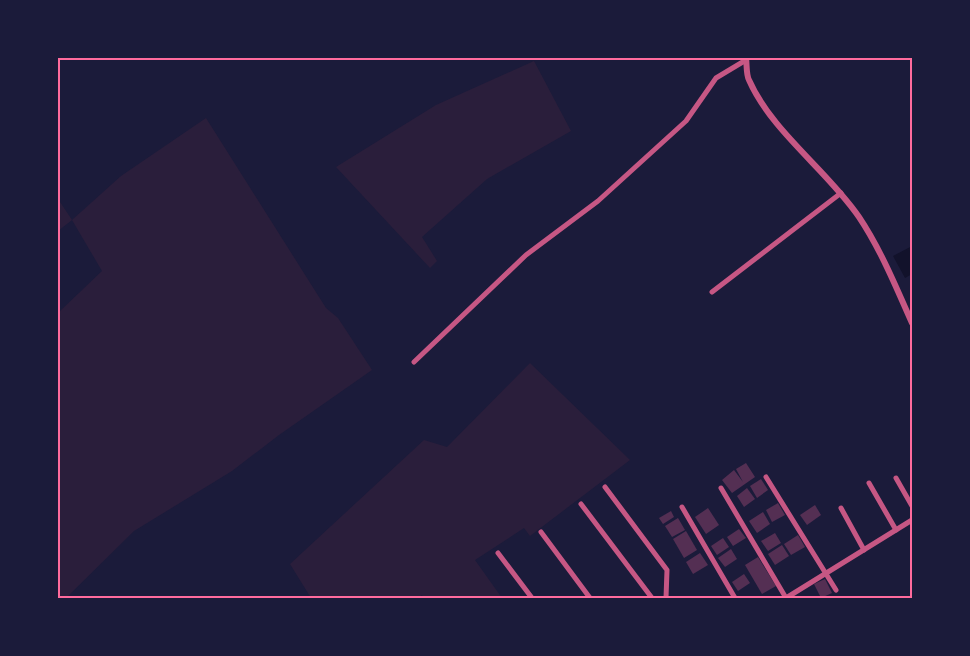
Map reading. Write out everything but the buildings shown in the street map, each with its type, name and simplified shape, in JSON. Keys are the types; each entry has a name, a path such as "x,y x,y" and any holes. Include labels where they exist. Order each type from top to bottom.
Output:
{"street":[{"path":"414,362 526,255 598,201 686,121 716,78 746,59 748,78 768,113 841,193 859,217 886,264 912,323"},
{"path":"712,292 841,193"},
{"path":"766,477 836,590"},
{"path":"896,478 912,506"},
{"path":"869,483 896,530"},
{"path":"605,487 667,570 666,598"},
{"path":"721,488 786,598 912,520"},
{"path":"580,504 652,598"},
{"path":"682,507 735,598"},
{"path":"841,508 864,550"},
{"path":"541,532 588,596 581,598"},
{"path":"498,553 532,598"}],"shaded area":[{"path":"534,61 571,131 487,179 422,237 437,261 430,268 336,167 436,105"},
{"path":"206,118 326,308 338,318 372,370 279,435 232,471 134,531 66,598 58,598 58,313 102,271 72,220 121,176"},
{"path":"58,199 72,220 58,231"},
{"path":"912,246 912,274 905,278 893,256"},
{"path":"530,363 630,460 530,536 524,528 475,560 502,598 424,598 422,595 418,598 311,598 290,564 424,440 447,447"}]}
